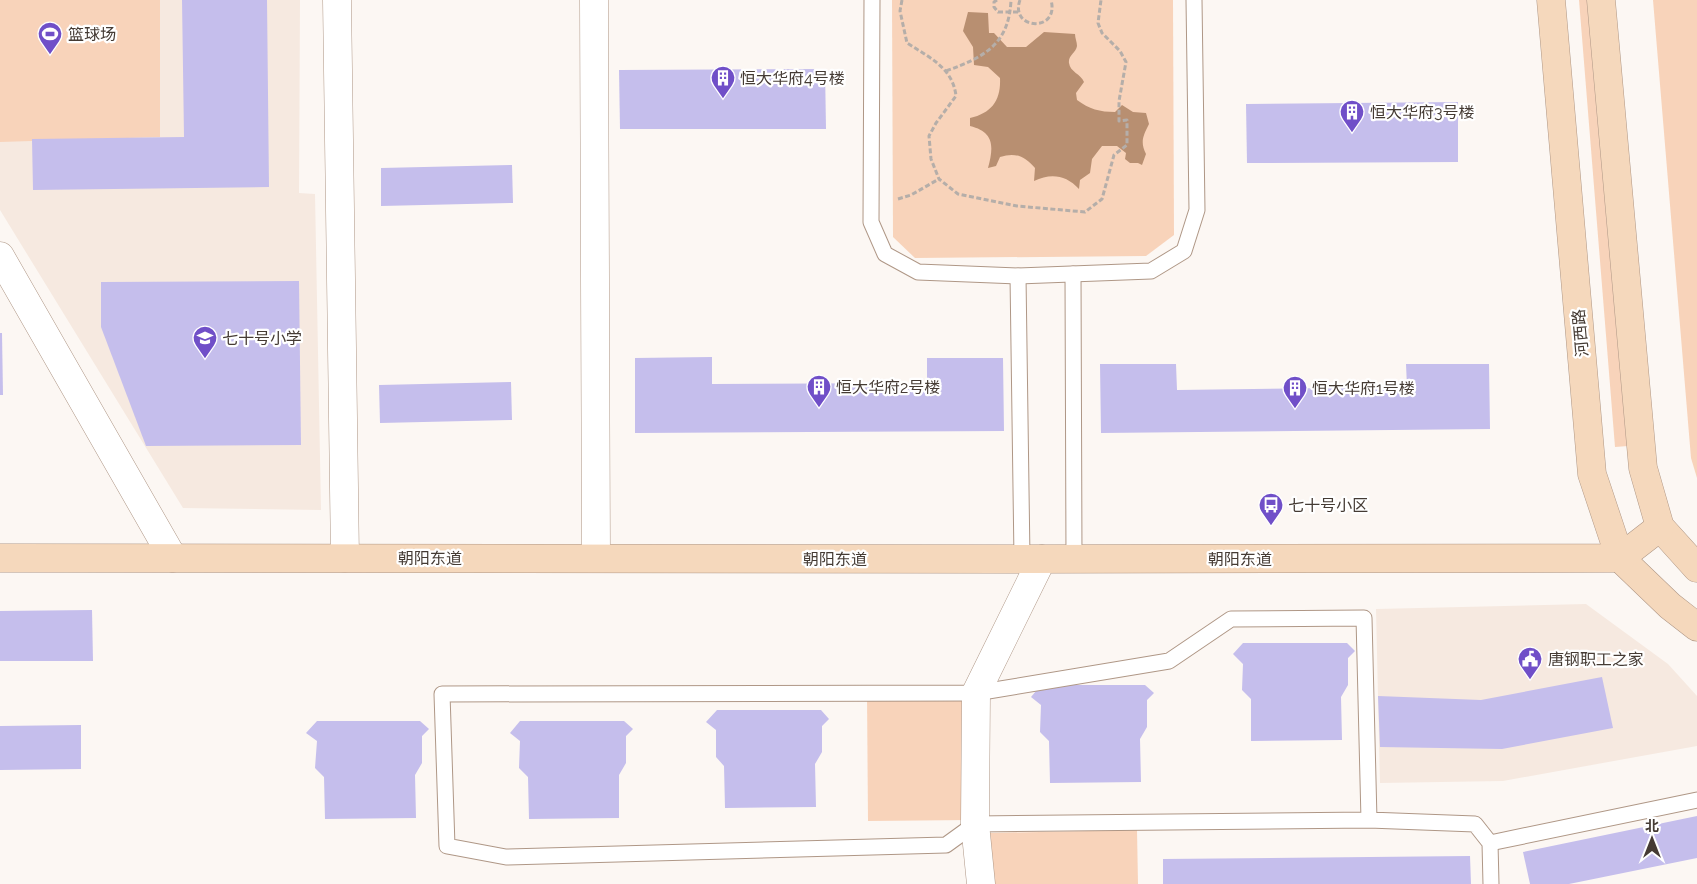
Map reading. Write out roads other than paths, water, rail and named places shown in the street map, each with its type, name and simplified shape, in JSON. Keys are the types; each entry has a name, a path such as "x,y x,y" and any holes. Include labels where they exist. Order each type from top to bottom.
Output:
{"street":[{"path":"337,0 345,558"},
{"path":"594,0 596,558"},
{"name":"河西路","path":"1551,0 1592,474 1620,558 1670,606 1697,627"},
{"path":"1601,0 1643,468 1660,527 1697,568"},
{"path":"0,256 173,558"},
{"path":"1620,558 1660,527"},
{"name":"朝阳东道","path":"0,558 1620,558"},
{"path":"981,884 975,824 976,693 1032,559"}],"lane":[{"path":"872,0 872,222 885,254 918,272 1018,276 1151,271 1184,251 1197,210 1194,0"},
{"path":"1073,274 1074,559"},
{"path":"1018,276 1032,559"},
{"path":"1368,820 1364,618 1231,619 1169,660 976,693 442,694 446,846 506,857 946,845 975,824 1368,820 1475,824 1490,843 1491,884"},
{"path":"1490,843 1697,800"}],"place":[{"name":"篮球场","path":"50,55"},
{"name":"恒大华府4号楼","path":"723,99"},
{"name":"恒大华府3号楼","path":"1352,133"},
{"name":"七十号小学","path":"205,359"},
{"name":"恒大华府2号楼","path":"819,408"},
{"name":"恒大华府1号楼","path":"1295,409"},
{"name":"七十号小区","path":"1271,526"},
{"name":"唐钢职工之家","path":"1530,680"}]}
